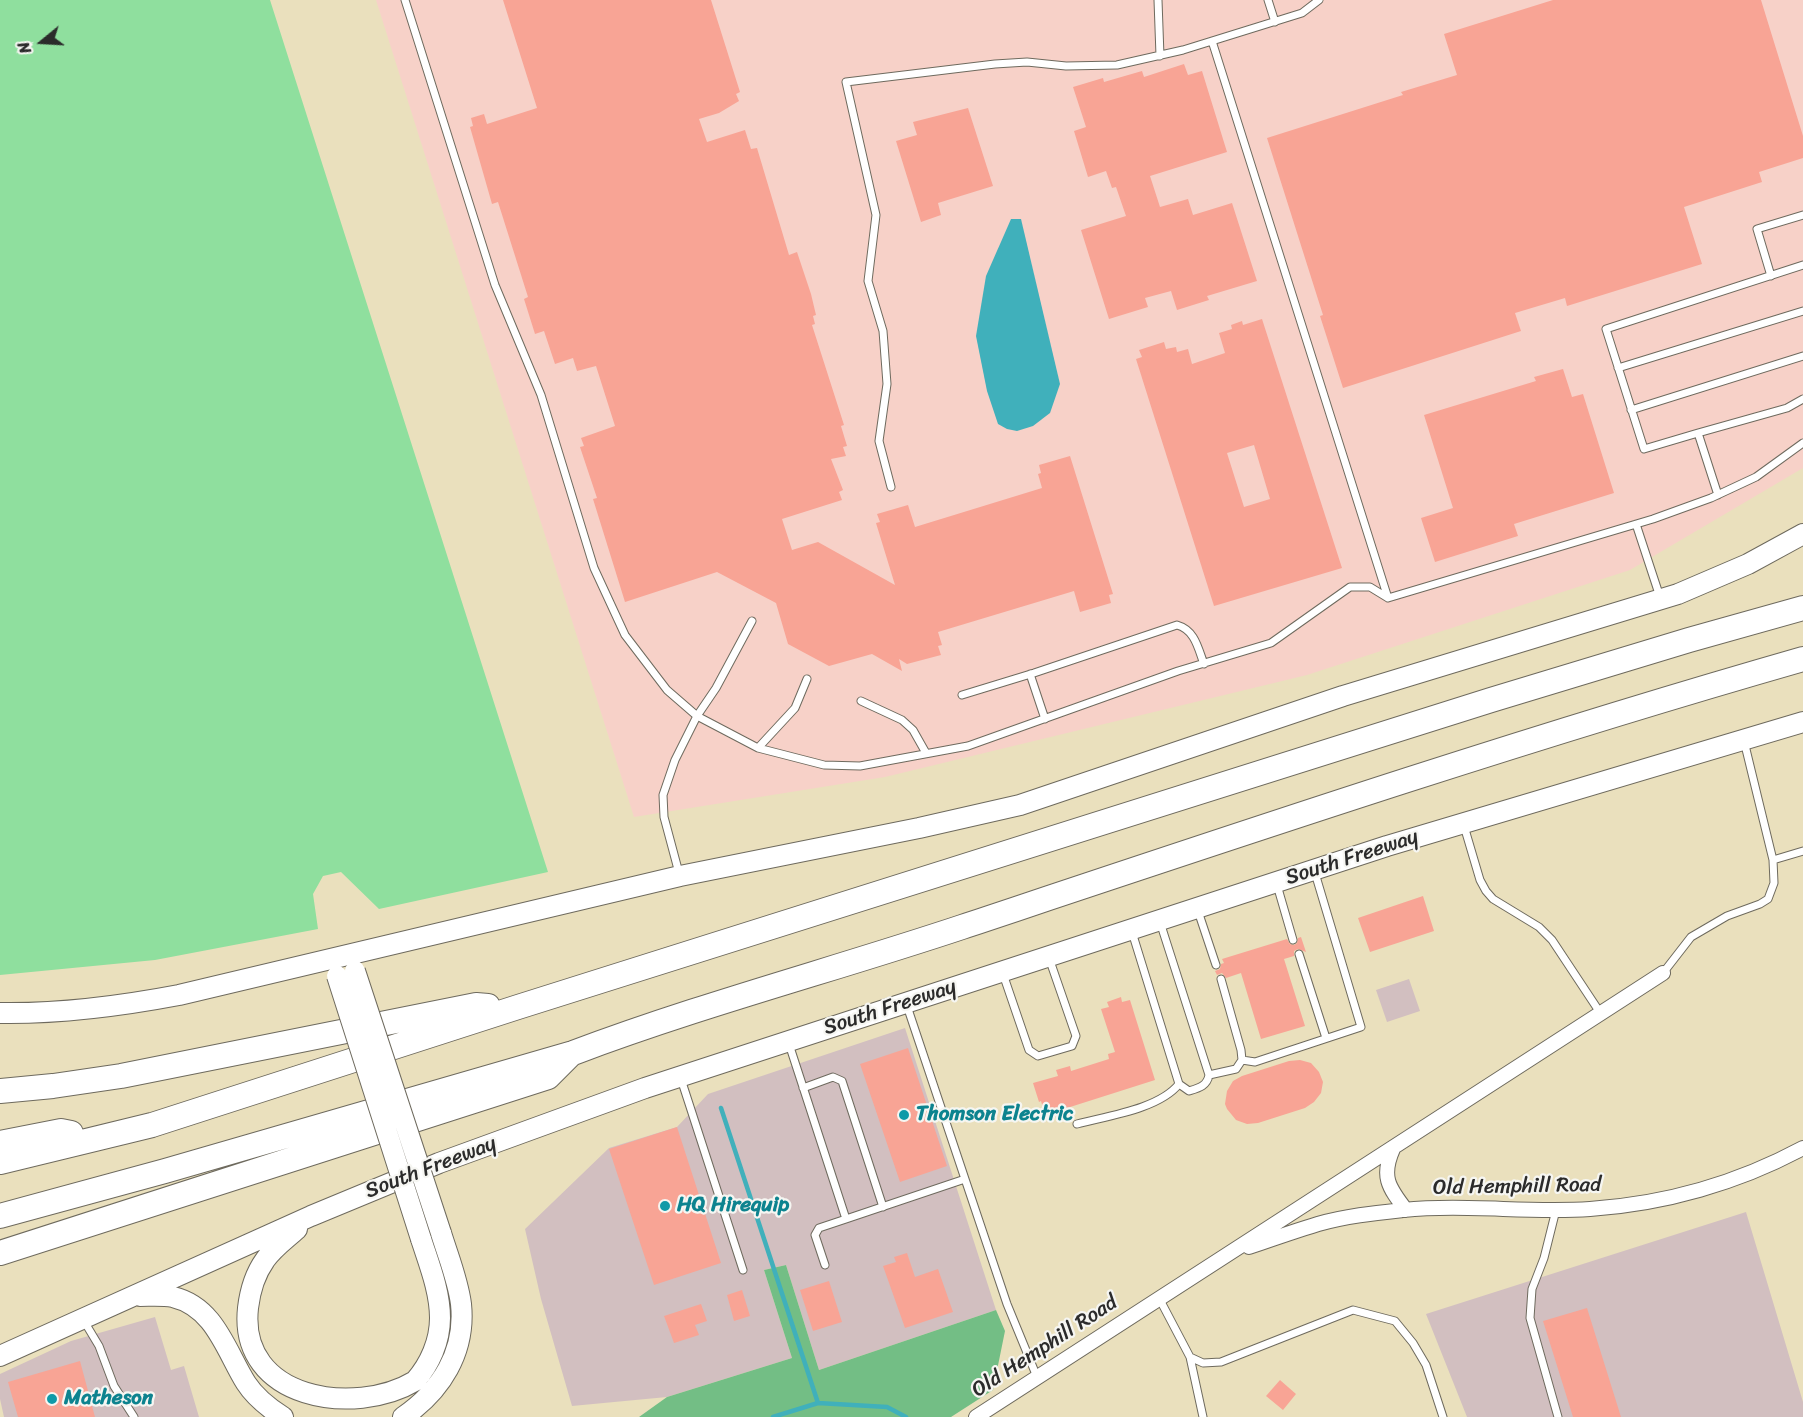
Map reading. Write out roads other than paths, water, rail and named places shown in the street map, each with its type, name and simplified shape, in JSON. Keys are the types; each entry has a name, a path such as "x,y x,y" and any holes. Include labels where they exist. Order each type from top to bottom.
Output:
{"highway":[{"path":"0,1162 152,1125 1592,668 1803,609"},
{"path":"0,1215 165,1171 573,1053 623,1034 884,953 1427,773 1668,698 1803,659"},
{"path":"0,1091 121,1076 476,1005 518,1007"},
{"path":"0,1253 548,1077 573,1053"},
{"path":"0,1143 62,1131 100,1138"}],"main road":[{"path":"0,1013 58,1011 132,1004 344,964 680,876 919,828 1020,805 1343,696 1678,594 1748,564 1803,534"},
{"name":"South Freeway","path":"0,1356 311,1216 439,1163 680,1076 1314,870 1803,722"},
{"path":"344,964 441,1233 460,1302 462,1318 452,1362 437,1388 403,1417"},
{"path":"311,1216 273,1251 258,1272 249,1300 248,1329 251,1346 273,1384 293,1400 318,1410 346,1413 384,1404 404,1393 428,1364 439,1331 440,1309 344,964"},
{"path":"132,1296 174,1297 185,1301 201,1312 218,1331 253,1392 283,1417"}],"street":[{"name":"Old Hemphill Road","path":"976,1417 1663,973"},
{"name":"Old Hemphill Road","path":"1227,1254 1319,1224 1406,1210 1444,1208 1556,1210 1624,1206 1689,1193 1723,1183 1803,1148"},
{"path":"1393,1149 1386,1164 1386,1176 1395,1196 1406,1210"}],"lane":[{"path":"405,0 495,285 541,395 594,568 625,635 667,690 697,716 758,748 824,765 860,766 968,746 1271,643 1350,586 1370,587 1388,598 1636,524 1718,495 1756,477 1803,443"},
{"path":"1158,0 1160,56"},
{"path":"1268,0 1275,22"},
{"path":"891,487 879,441 887,384 883,331 868,281 876,215 846,82 995,64 1027,62 1066,66 1117,65 1160,56 1275,22 1302,13 1319,0"},
{"path":"1212,41 1388,598"},
{"path":"1771,276 1756,229 1803,215"},
{"path":"1803,266 1606,329 1644,449 1787,408 1803,399"},
{"path":"1618,368 1803,311"},
{"path":"1631,410 1803,356"},
{"path":"1698,433 1718,495"},
{"path":"1636,524 1660,599"},
{"path":"680,876 664,817 663,795 675,760 697,716 716,688 752,621"},
{"path":"962,695 1177,625 1186,628 1194,637 1204,664"},
{"path":"1030,674 1045,719"},
{"path":"758,748 795,708 807,679"},
{"path":"861,701 902,720 913,730 926,753"},
{"path":"1663,973 1690,937 1728,916 1768,899 1774,884 1773,860 1744,740"},
{"path":"1464,823 1480,880 1486,891 1493,899 1539,927 1552,940 1601,1014"},
{"path":"1773,860 1803,851"},
{"path":"1242,1060 1255,1062 1361,1027 1314,870"},
{"path":"1276,882 1293,940"},
{"path":"1197,908 1216,965"},
{"path":"1131,929 1179,1084 1189,1091 1200,1088 1208,1080 1209,1075 1160,920"},
{"path":"1299,954 1326,1038"},
{"path":"1002,971 1029,1050 1038,1056 1072,1046 1076,1036 1048,956"},
{"path":"1209,1075 1236,1069 1242,1060 1221,979"},
{"path":"906,1003 1007,1304 1037,1377"},
{"path":"788,1041 846,1219"},
{"path":"680,1076 743,1270"},
{"path":"802,1088 833,1077 842,1081 883,1207"},
{"path":"1077,1124 1140,1107 1171,1093 1179,1084"},
{"path":"825,1265 815,1235 819,1228 965,1179"},
{"path":"1556,1210 1544,1258 1532,1289 1530,1318 1558,1417"},
{"path":"1159,1298 1190,1357 1203,1417"},
{"path":"1190,1357 1203,1362 1221,1362 1353,1310 1395,1321 1413,1343 1426,1365 1443,1417"},
{"path":"83,1318 99,1346 114,1386 134,1417"}],"water":[{"path":"1011,219 1021,219 1060,384 1050,413 1033,426 1017,431 998,424 987,391 976,336 986,276"}],"waterway":[{"path":"721,1108 818,1403"},
{"path":"773,1417 818,1403 887,1407 906,1417"}],"place":[{"name":"Thomson Electric","path":"904,1115"},
{"name":"HQ Hirequip","path":"665,1206"},
{"name":"Matheson","path":"52,1399"}]}
